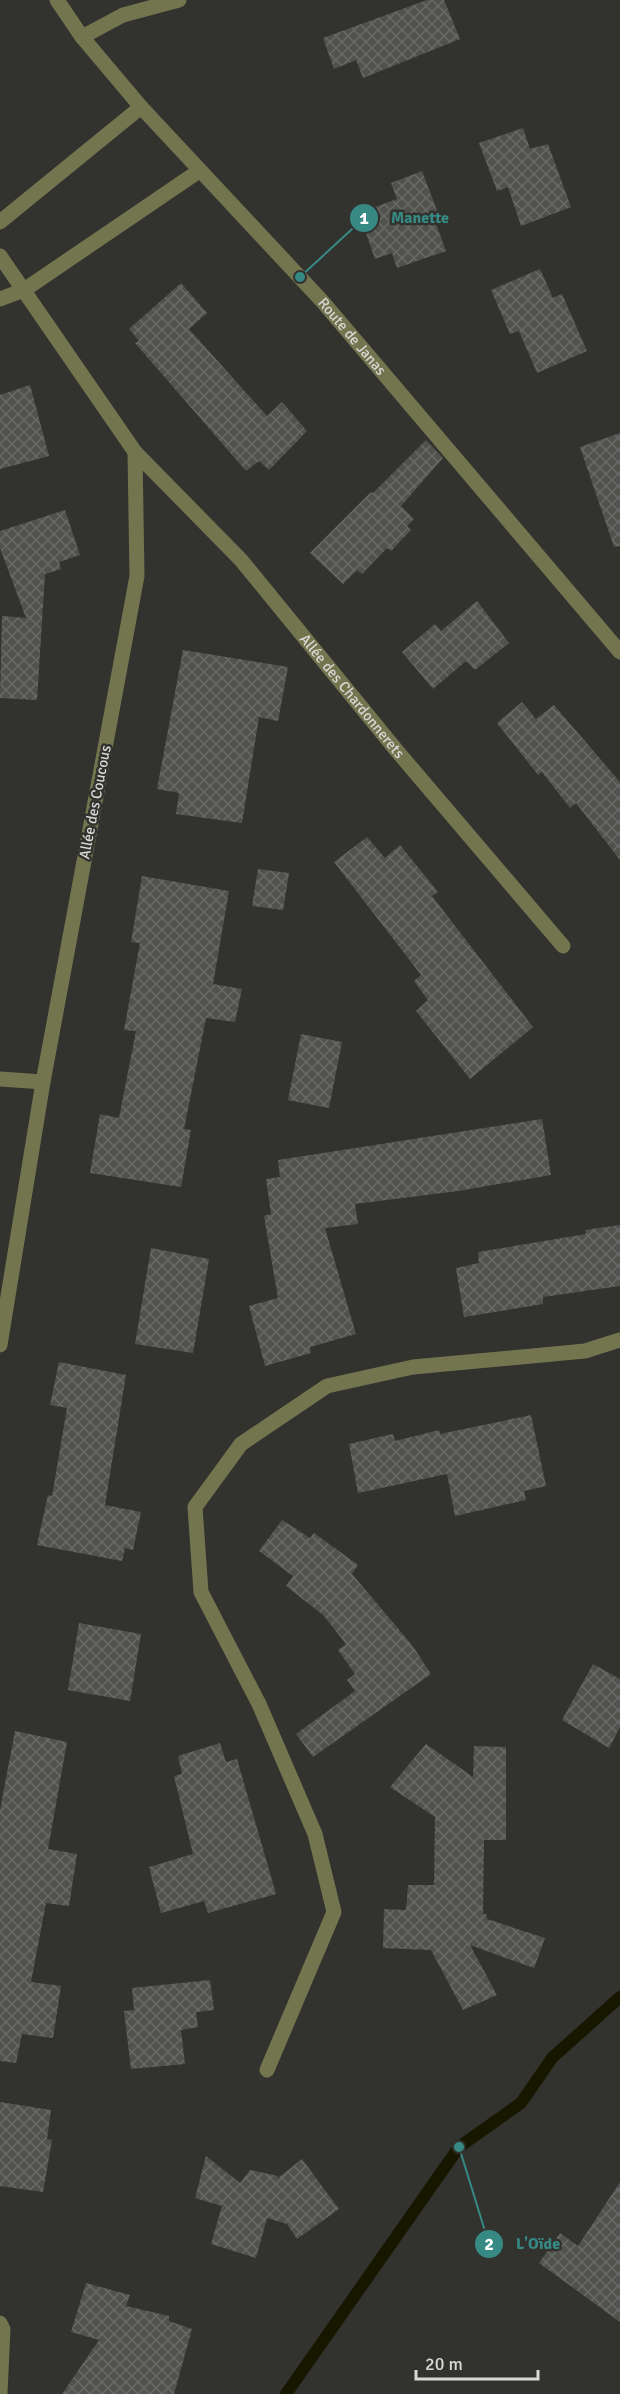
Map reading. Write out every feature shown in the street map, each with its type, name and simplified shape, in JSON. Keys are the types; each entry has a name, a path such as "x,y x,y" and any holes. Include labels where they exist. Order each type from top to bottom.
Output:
{"street":[{"name":"Route de Janas","path":"57,0 82,37 141,107 198,171 322,301 620,652"},
{"path":"82,37 123,15 179,0"},
{"path":"0,222 141,107"},
{"path":"0,299 24,290 198,171"},
{"path":"0,256 135,452"},
{"name":"Allée des Chardonnerets","path":"135,452 241,560 397,751 563,946"},
{"name":"Allée des Coucous","path":"0,1345 43,1082 137,576 135,452"},
{"path":"0,1079 43,1082"},
{"path":"267,2070 334,1912 315,1834 259,1704 201,1592 195,1507 241,1444 327,1386 413,1367 585,1351 620,1340"},
{"path":"0,2323 3,2329 0,2393"}],"building":[{"path":"427,0 444,0 460,39 363,78 356,60 334,69 323,38"},
{"path":"523,128 530,149 548,144 571,207 521,226 508,187 497,191 479,143"},
{"path":"422,171 438,213 433,216 446,251 397,268 392,253 375,259 359,213 397,199 391,183"},
{"path":"540,269 553,298 562,294 587,351 537,373 519,331 510,334 491,290"},
{"path":"181,283 207,313 189,329 267,416 282,402 307,431 269,470 259,461 246,471 135,343 139,341 129,329"},
{"path":"30,385 49,456 0,469 0,395"},
{"path":"620,433 620,546 614,547 580,447"},
{"path":"426,440 443,458 401,506 414,519 407,526 411,530 391,551 387,548 362,574 357,570 343,584 310,553"},
{"path":"65,510 80,555 59,562 61,569 45,574 37,700 0,698 2,616 26,618 0,548 0,531"},
{"path":"477,601 509,643 475,670 466,661 433,689 402,652 435,624 441,631"},
{"path":"183,650 288,667 278,721 259,717 242,823 176,814 179,793 157,789"},
{"path":"522,702 536,719 554,705 620,782 620,860 576,803 570,808 542,772 538,775 497,723"},
{"path":"367,837 385,858 400,845 438,892 432,896 533,1027 470,1079 416,1011 428,1000 414,981 421,975 334,862"},
{"path":"258,869 289,873 283,910 252,906"},
{"path":"142,876 229,891 213,984 242,989 235,1022 206,1018 184,1129 191,1130 181,1187 90,1173 100,1114 119,1118 136,1031 124,1030 140,943 131,942"},
{"path":"301,1034 342,1042 329,1108 288,1100"},
{"path":"542,1119 551,1175 458,1191 355,1204 358,1224 325,1228 356,1334 310,1347 311,1353 265,1366 249,1306 278,1298 264,1216 271,1214 266,1179 280,1177 278,1160"},
{"path":"620,1225 620,1286 543,1297 543,1304 464,1317 456,1268 479,1263 478,1252 586,1234 585,1230"},
{"path":"151,1248 209,1259 193,1353 135,1344"},
{"path":"59,1362 126,1375 105,1505 141,1512 133,1550 125,1548 122,1561 37,1545 48,1495 52,1496 67,1408 50,1405"},
{"path":"531,1415 546,1486 524,1491 526,1500 455,1516 447,1474 358,1493 349,1444 393,1434 395,1441 439,1430 440,1434"},
{"path":"282,1520 310,1538 314,1533 358,1565 352,1574 412,1645 431,1674 313,1757 296,1734 355,1691 347,1680 355,1674 338,1650 346,1644 323,1615 286,1586 293,1576 259,1551"},
{"path":"79,1623 141,1634 130,1701 68,1690"},
{"path":"593,1664 620,1679 620,1727 609,1748 562,1720"},
{"path":"15,1731 67,1742 48,1849 77,1854 69,1906 46,1903 31,1982 61,1986 53,2038 22,2034 16,2063 0,2061 0,1810"},
{"path":"220,1743 226,1762 237,1759 276,1894 208,1913 204,1901 161,1913 149,1867 193,1854 174,1776 182,1774 178,1756"},
{"path":"426,1744 473,1777 474,1746 506,1747 506,1840 484,1840 483,1914 486,1914 487,1919 545,1938 534,1968 470,1945 497,1995 463,2010 431,1950 383,1948 384,1909 406,1910 408,1885 434,1885 435,1817 390,1787"},
{"path":"210,1980 214,2010 196,2012 198,2027 181,2030 185,2064 131,2069 124,2011 134,2010 132,1988"},
{"path":"0,2102 51,2110 47,2139 52,2140 43,2192 0,2186"},
{"path":"206,2156 240,2183 250,2170 278,2176 278,2178 302,2159 339,2209 297,2239 287,2224 267,2218 256,2258 211,2244 222,2206 195,2198"},
{"path":"620,2182 620,2322 539,2263 560,2233 578,2246"},
{"path":"86,2283 130,2295 126,2306 169,2316 169,2321 192,2329 174,2394 62,2394 99,2340 71,2332"}],"waterway":[{"path":"286,2394 459,2147 521,2103 552,2058 620,1997"}],"place":[{"name":"Manette","path":"300,277"},
{"name":"L'Oïde","path":"459,2147"}]}
